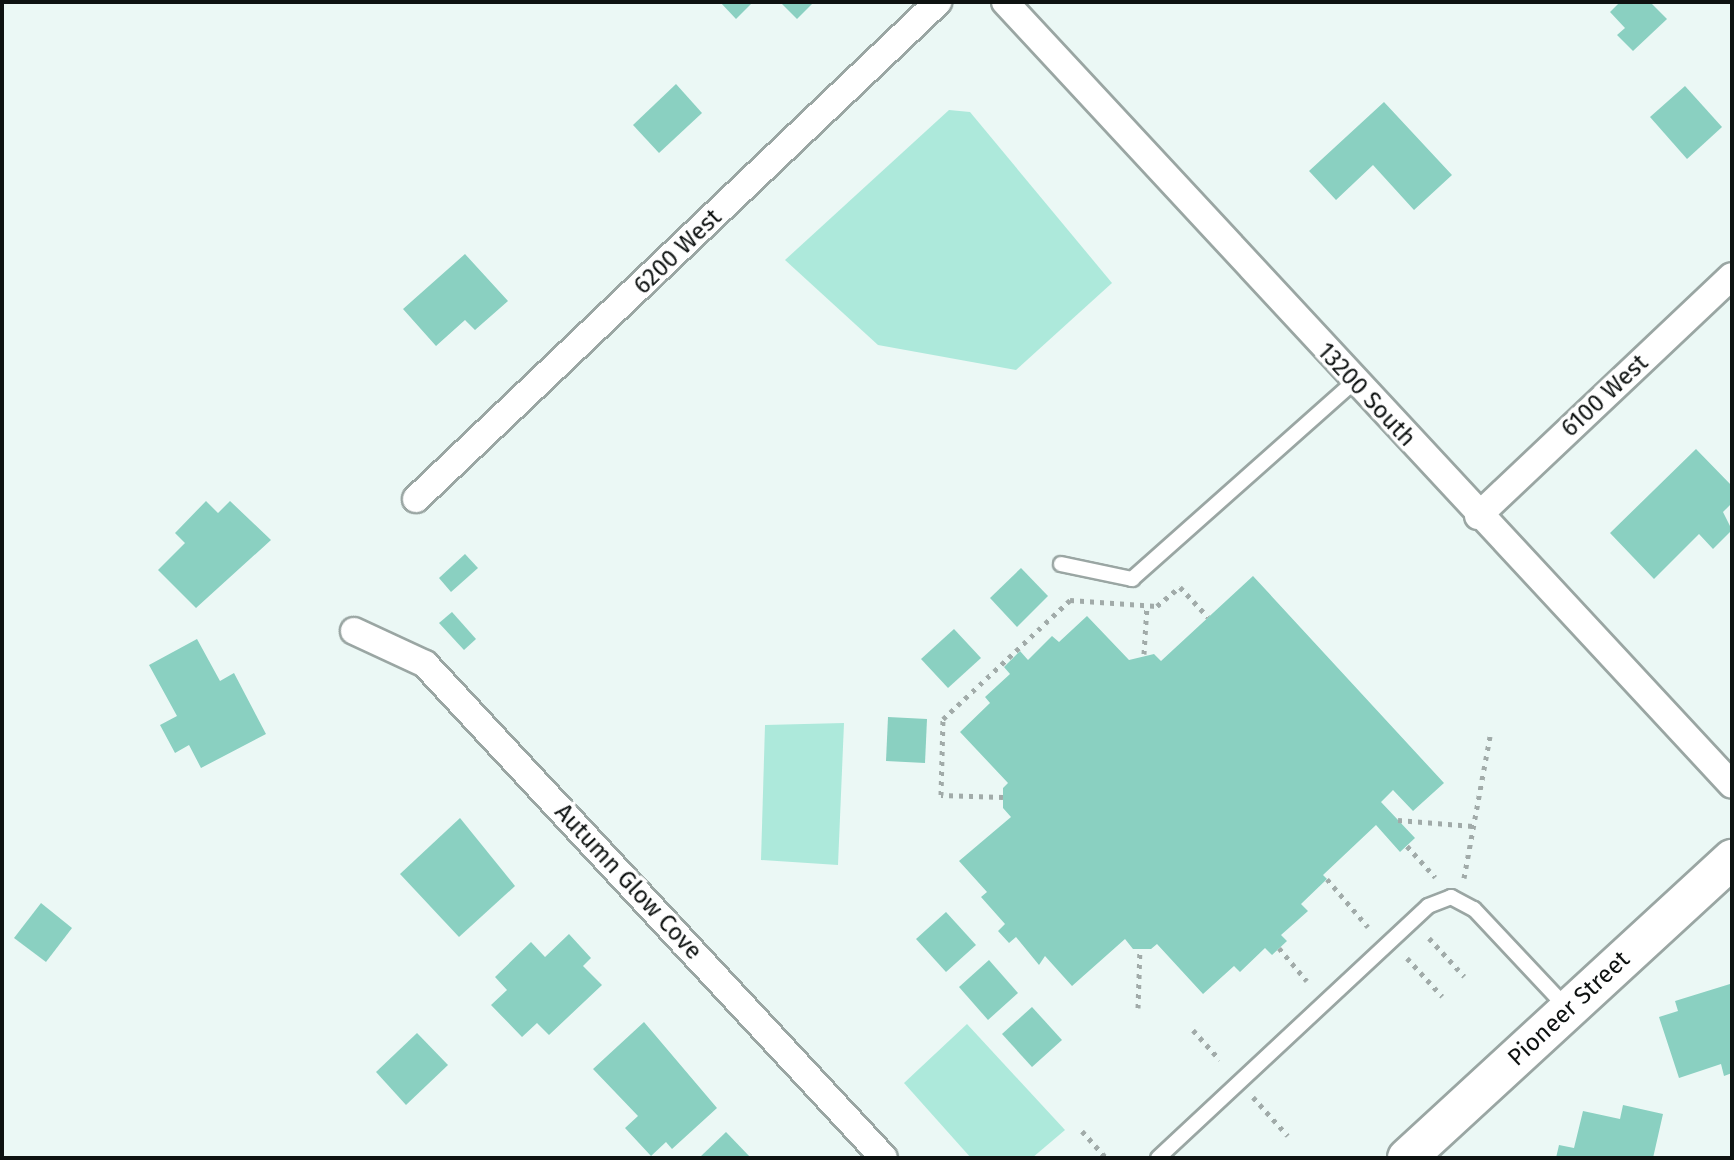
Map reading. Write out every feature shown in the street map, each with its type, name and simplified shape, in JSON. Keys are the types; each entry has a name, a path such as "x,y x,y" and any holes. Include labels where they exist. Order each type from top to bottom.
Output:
{"street":[{"name":"6200 West","path":"416,499 938,2"},
{"name":"13200 South","path":"1005,2 1478,516 1732,785"},
{"name":"6100 West","path":"1478,516 1732,276"},
{"name":"Autumn Glow Cove","path":"354,631 425,664 884,1158"},
{"name":"Pioneer Street","path":"1407,1158 1732,859"}],"lane":[{"path":"1061,564 1132,579 1354,382"},
{"path":"1158,1158 1428,906 1451,897 1474,909 1568,1010"}],"path":[{"path":"1003,797 941,795 943,719 1070,600 1157,606 1180,587 1208,617"},
{"path":"1144,654 1147,605"},
{"path":"1464,878 1490,736"},
{"path":"1398,820 1473,826"},
{"path":"1407,846 1435,877"},
{"path":"1327,879 1368,927"},
{"path":"1429,938 1464,976"},
{"path":"1279,948 1307,981"},
{"path":"1138,1008 1140,949"},
{"path":"1407,958 1442,996"},
{"path":"1193,1030 1220,1060"},
{"path":"1252,1096 1288,1136"},
{"path":"1082,1131 1106,1158"}],"green space":[{"path":"949,110 970,112 1112,283 1016,370 878,345 785,260"},
{"path":"844,723 838,865 761,860 765,725"},
{"path":"967,1024 1065,1130 1032,1158 971,1158 904,1083"}],"building":[{"path":"720,2 753,2 736,19"},
{"path":"780,2 814,2 797,19"},
{"path":"1620,2 1650,2 1667,19 1633,51 1617,35 1625,28 1610,12"},
{"path":"676,84 702,113 659,153 633,125"},
{"path":"1685,86 1722,127 1687,159 1650,117"},
{"path":"1384,102 1452,175 1414,210 1373,165 1336,200 1309,171"},
{"path":"465,254 508,301 475,330 465,320 436,346 403,309"},
{"path":"1696,449 1732,486 1732,503 1723,512 1732,530 1713,549 1699,534 1654,579 1610,533"},
{"path":"206,501 218,513 230,501 271,540 196,608 158,570 185,543 175,533"},
{"path":"465,554 478,568 451,592 439,578"},
{"path":"1021,568 1048,596 1017,627 990,598"},
{"path":"1253,576 1444,783 1413,811 1393,790 1381,802 1415,838 1400,852 1376,825 1323,875 1327,879 1301,904 1308,911 1281,935 1287,941 1272,955 1265,948 1240,972 1234,966 1203,994 1157,944 1151,949 1133,949 1125,939 1072,986 1045,956 1039,965 1016,937 1009,943 998,931 1005,924 981,897 987,892 959,861 1011,817 1003,808 1003,788 1008,783 960,732 990,703 985,697 1010,674 1004,667 1020,651 1028,660 1052,636 1059,642 1087,616 1129,660 1154,654 1161,661"},
{"path":"452,612 476,639 464,650 439,623"},
{"path":"954,629 981,658 948,688 921,659"},
{"path":"197,639 220,681 234,673 266,734 201,768 189,745 175,753 160,725 177,716 149,665"},
{"path":"888,717 927,719 925,763 886,761"},
{"path":"460,818 515,886 459,937 400,874"},
{"path":"41,903 72,928 46,962 14,938"},
{"path":"946,912 976,945 946,972 916,939"},
{"path":"569,934 591,958 583,966 602,985 549,1035 537,1023 522,1037 491,1005 507,990 495,977 531,942 545,957"},
{"path":"989,960 1018,993 988,1020 959,987"},
{"path":"1730,984 1732,1073 1724,1076 1721,1064 1679,1078 1659,1017 1678,1011 1675,1001"},
{"path":"1032,1007 1062,1040 1032,1067 1002,1034"},
{"path":"644,1022 717,1108 672,1149 666,1142 651,1156 625,1128 638,1116 593,1069"},
{"path":"417,1033 448,1065 406,1105 376,1072"},
{"path":"1623,1105 1663,1114 1653,1158 1556,1158 1559,1145 1574,1148 1583,1111 1620,1119"},
{"path":"726,1132 751,1158 699,1158"}]}
